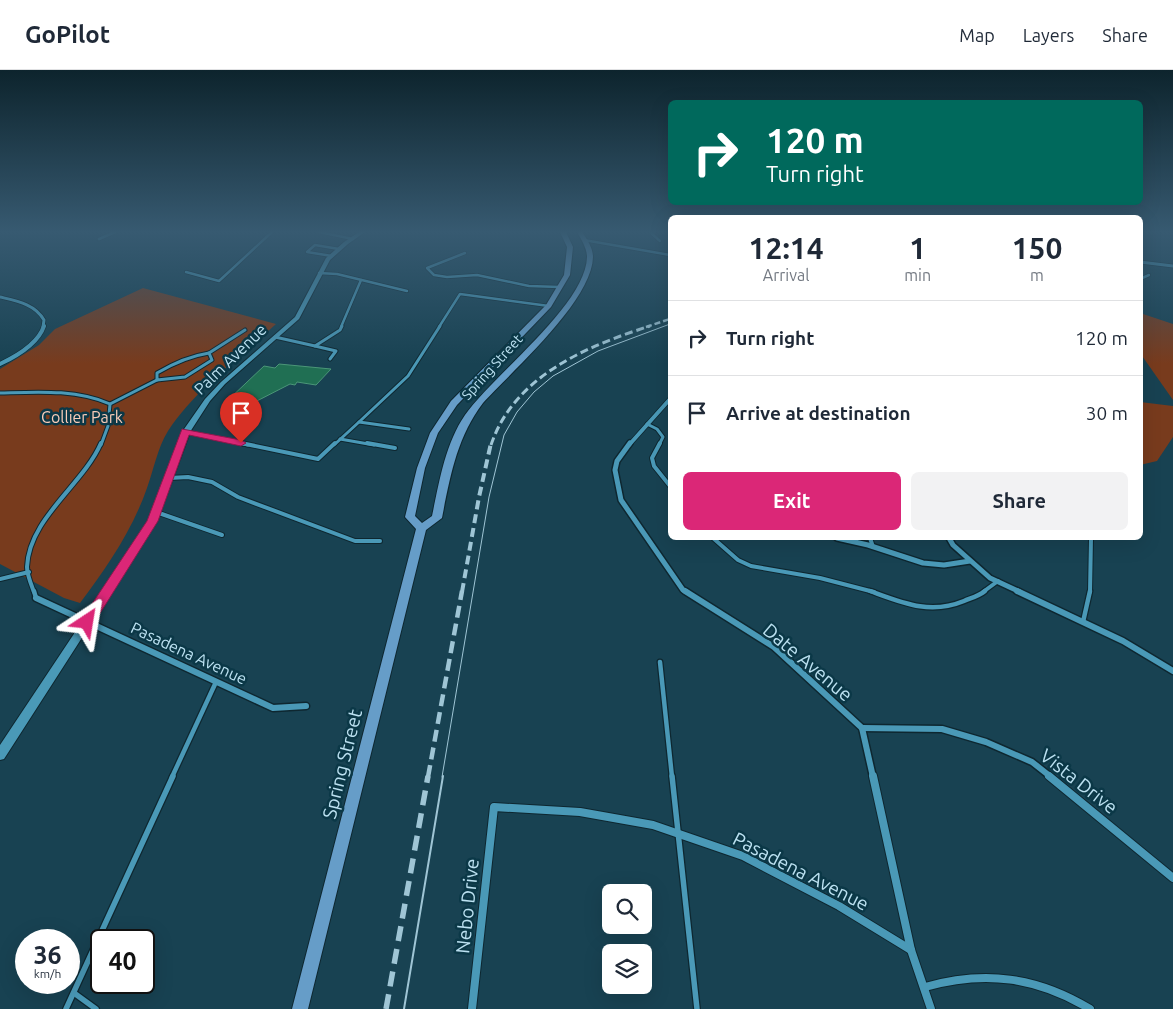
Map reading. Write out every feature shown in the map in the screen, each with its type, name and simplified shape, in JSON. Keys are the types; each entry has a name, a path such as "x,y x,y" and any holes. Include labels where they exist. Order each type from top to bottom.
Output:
{"main road":[{"name":"Spring Street","path":"421,528 410,517 421,468 434,433 454,403 549,306 567,276"},
{"name":"Spring Street","path":"300,1009 421,528 437,518 447,464 454,445 469,416 567,309 587,276"}],"street":[{"name":"Palm Avenue","path":"0,755 152,521 186,432 207,400 223,383 297,318 318,276"},
{"path":"0,297 33,308 40,312 43,319 41,333 35,340 29,346 0,364"},
{"name":"Date Avenue","path":"668,401 624,450 617,461 615,470 622,500 683,590 774,648 862,728"},
{"path":"845,540 923,563 944,565 970,561"},
{"path":"950,540 953,545 990,578 1123,641 1173,671"},
{"name":"Pasadena Avenue","path":"36,598 273,708 306,706"},
{"path":"862,728 911,950 931,1009"},
{"name":"Vista Drive","path":"862,728 942,729 986,742 1032,762 1173,878"},
{"name":"Pasadena Avenue","path":"494,807 580,812 653,824 743,856 840,906 911,950"},
{"name":"Nebo Drive","path":"472,1009 494,807"},
{"path":"924,987 957,979 995,977 1022,982 1051,991 1090,1009"}],"lane":[{"path":"202,276 219,280 224,276"},
{"path":"345,276 406,291"},
{"path":"439,276 465,276"},
{"path":"481,276 529,286 560,287"},
{"path":"315,346 340,330 362,280"},
{"path":"186,432 318,459 408,376 460,294 549,306"},
{"path":"158,380 157,374 173,363 195,355 209,353 245,330"},
{"path":"274,337 336,351 330,359"},
{"path":"110,404 158,380 185,377 212,360 209,353"},
{"path":"0,393 32,392 68,395 104,400 110,404"},
{"path":"36,598 27,567 32,547 47,514 97,452 109,429 110,404"},
{"path":"359,422 409,429"},
{"path":"647,424 657,429 663,437 652,458 654,466 668,484"},
{"path":"340,439 395,448"},
{"path":"169,478 188,477 212,482 238,497 355,541 380,541"},
{"path":"156,512 222,535"},
{"path":"714,540 738,560 752,566 856,587 926,608 950,607 982,594 998,582"},
{"path":"871,540 873,547"},
{"path":"1083,622 1090,591 1091,540"},
{"path":"0,579 29,572"},
{"path":"660,662 697,1009"},
{"path":"80,980 216,682"},
{"path":"66,1009 74,994"},
{"path":"75,994 96,1009"}],"green space":[{"name":"Collier Park","path":"143,288 276,324 191,401 168,431 134,519 109,562 80,603 64,598 0,564 0,369 39,345 55,329"},
{"path":"1143,314 1173,324 1173,400 1143,357"},
{"path":"1143,402 1173,406 1173,437 1157,461 1143,464"}],"building":[{"path":"279,364 331,369 316,385 297,382 295,385 290,384 251,404 227,401 264,366 275,368"}],"tram line":[{"path":"442,777 489,497 504,435 517,412 534,392 553,376 598,351 668,325"},
{"path":"404,1009 443,776"}],"railway":[{"path":"646,327 668,320"},
{"path":"491,445 502,421 517,400 535,382 578,354 602,343 650,326"},
{"path":"462,592 491,443"},
{"path":"428,777 462,591"},
{"path":"386,1009 428,776"}],"route":[{"path":"87,622 152,521 186,432 241,443"}]}
